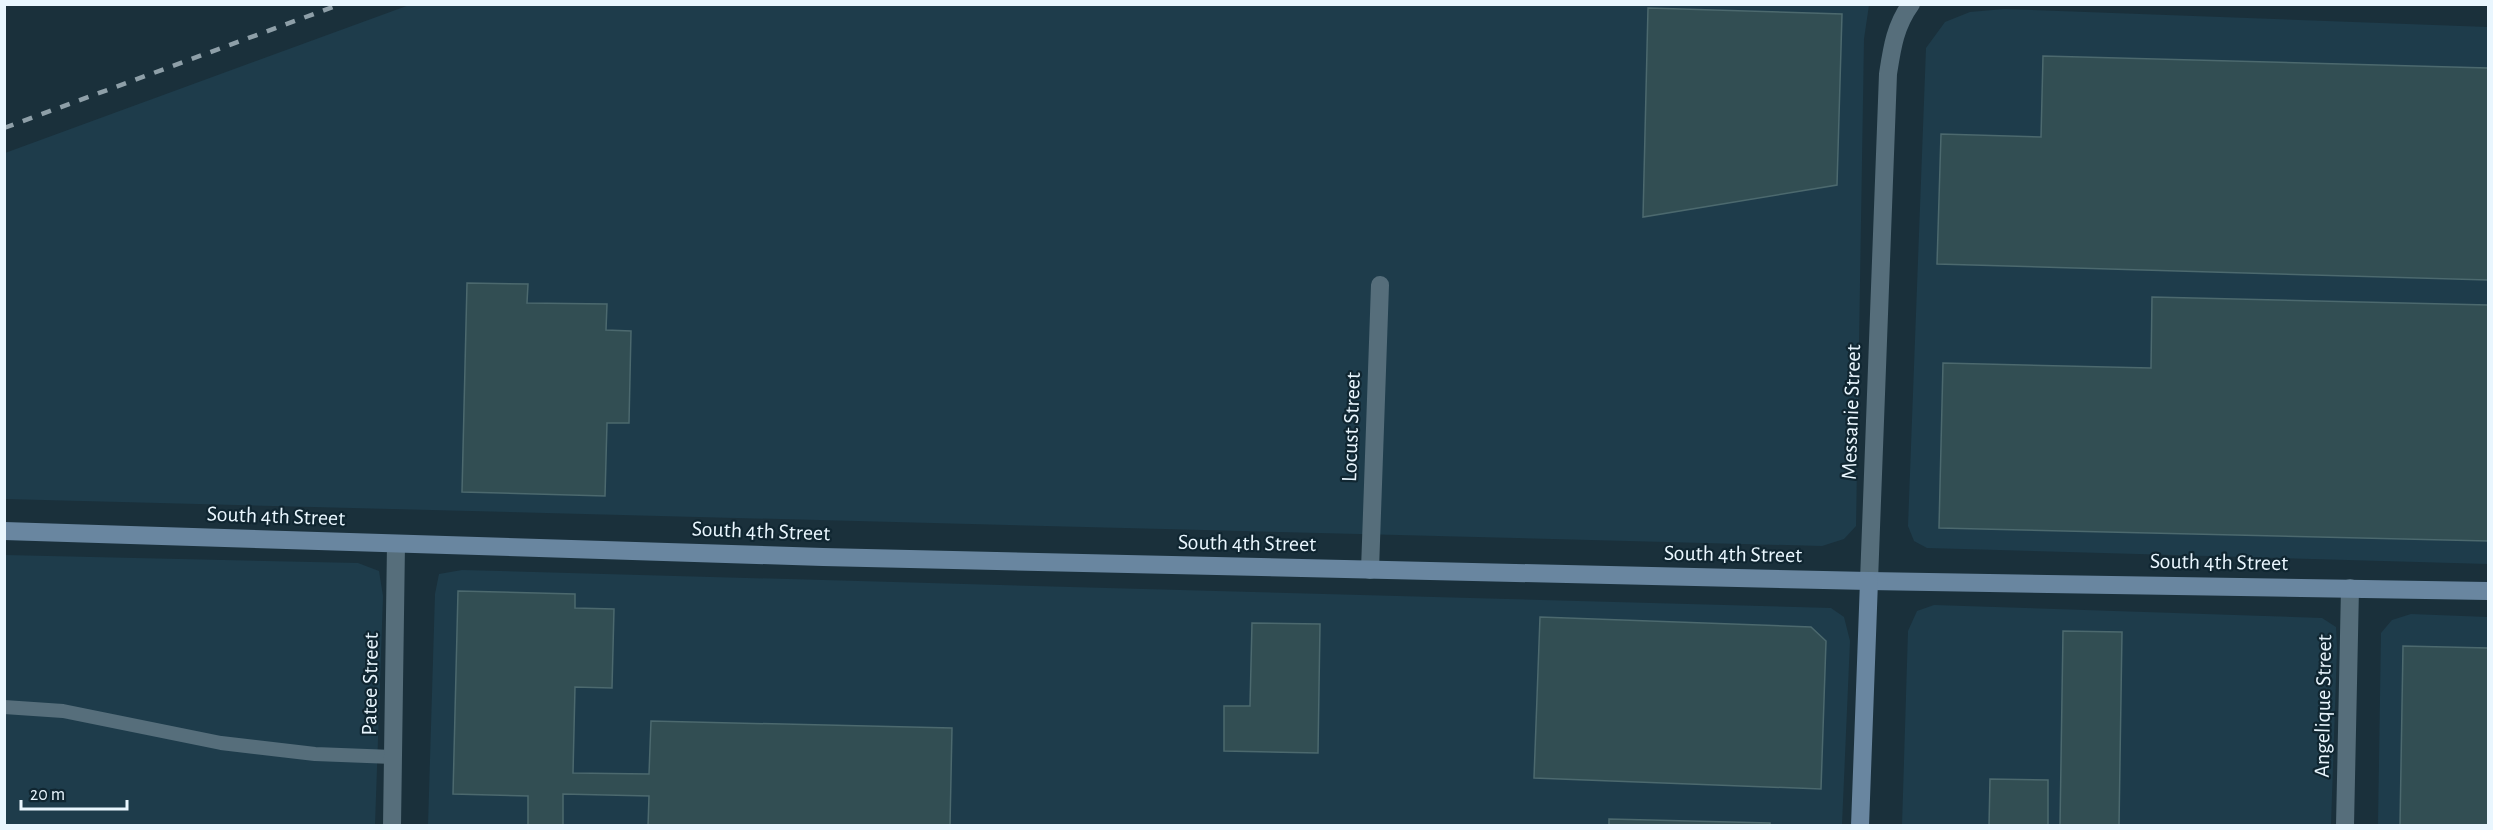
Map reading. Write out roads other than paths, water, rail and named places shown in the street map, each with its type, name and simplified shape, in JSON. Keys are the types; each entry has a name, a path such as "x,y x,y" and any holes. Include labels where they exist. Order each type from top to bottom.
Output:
{"main road":[{"name":"South 4th Street","path":"4,531 1370,570 2488,591"},
{"name":"Messanie Street","path":"1860,825 1869,581"}],"street":[{"name":"Messanie Street","path":"1869,581 1888,74 1893,39 1911,4"},
{"name":"Locust Street","path":"1370,570 1380,285"},
{"name":"Patee Street","path":"392,825 396,543"},
{"name":"Angelique Street","path":"2345,825 2350,588"}],"lane":[{"path":"4,707 63,711 221,743 315,754 393,757"}],"railway":[{"path":"4,128 341,4"}]}
